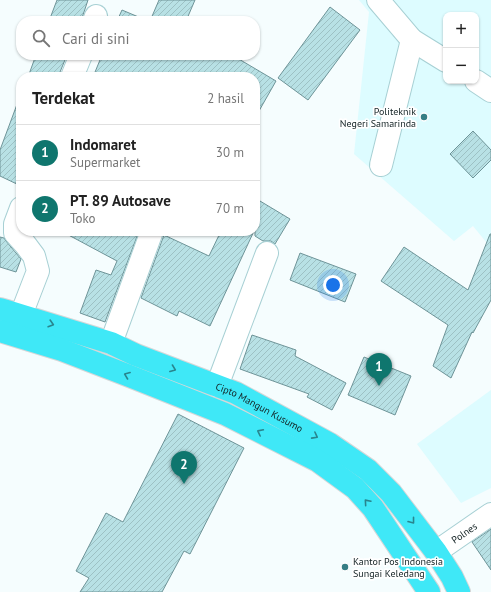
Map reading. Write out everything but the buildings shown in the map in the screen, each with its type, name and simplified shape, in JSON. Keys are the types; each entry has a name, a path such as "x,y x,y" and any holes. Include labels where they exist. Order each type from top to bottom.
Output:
{"highway":[{"name":"Cipto Mangun Kusumo","path":"0,309 111,344 236,393 330,444 368,470 391,493 436,552 452,577 459,592"},
{"path":"0,331 62,350 225,414 318,461 355,488 373,508 429,592"}],"street":[{"path":"378,0 412,40 443,59"},
{"path":"381,165 412,40"},
{"path":"74,72 79,60"},
{"path":"479,83 491,91"},
{"path":"16,221 16,234"},
{"path":"18,236 34,256 38,271 21,315"},
{"path":"111,344 150,236"},
{"path":"217,386 266,253"},
{"name":"Polnes","path":"436,552 491,514"}],"shaded area":[{"name":"Politeknik Negeri Samarinda","path":"359,0 491,0 491,248 473,226 454,241 354,154 369,12"},
{"path":"491,390 491,488 461,503 417,444"}],"place":[{"name":"Politeknik Negeri Samarinda","path":"424,117"},
{"name":"Indomaret","path":"379,386"},
{"name":"PT. 89 Autosave","path":"184,484"},
{"name":"Kantor Pos Indonesia Sungai Keledang","path":"345,567"}]}
